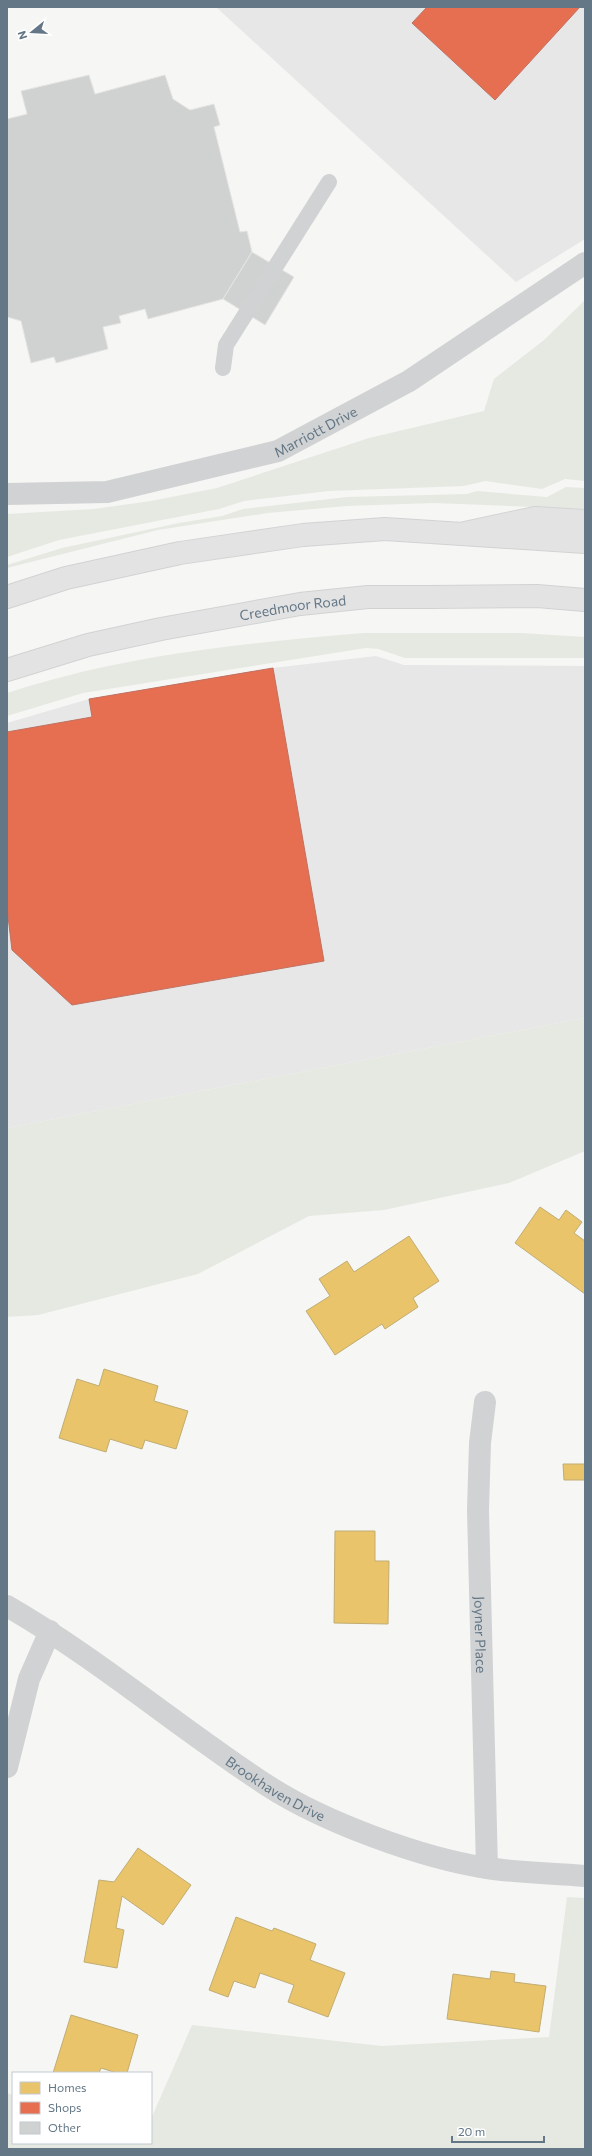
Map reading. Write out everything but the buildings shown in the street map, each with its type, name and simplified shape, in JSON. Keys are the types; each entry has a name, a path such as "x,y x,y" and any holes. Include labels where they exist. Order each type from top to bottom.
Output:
{"main road":[{"path":"465,533 534,518 585,521"},
{"path":"7,597 66,578 180,553 303,535 385,529 585,542"},
{"name":"Creedmoor Road","path":"7,670 88,645 169,628 300,604 368,597 430,596 537,596 585,600"}],"street":[{"name":"Marriott Drive","path":"7,494 108,492 278,451 409,381 585,264"},
{"name":"Joyner Place","path":"485,1402 480,1443 478,1515 487,1868"},
{"name":"Brookhaven Drive","path":"7,1606 50,1631 269,1786 360,1831 442,1858 487,1868 585,1876"},
{"path":"7,1767 29,1679 50,1631"}],"lane":[{"path":"223,368 226,345 329,182"}],"shaded area":[{"path":"216,7 585,7 585,239 516,282"},
{"path":"585,300 585,481 565,479 542,489 485,481 464,486 329,491 244,501 219,509 59,540 7,557 7,514 94,509 151,501 217,488 369,438 484,411 494,379 544,340"},
{"path":"566,487 585,488 585,509 434,503 347,506 268,513 158,530 7,568 7,565 62,548 179,523 222,516 243,509 347,497 467,494 477,491 547,497"},
{"path":"364,633 521,633 585,637 585,658 405,658 378,649 366,648 83,693 7,716 7,693 94,669 184,652 229,646"},
{"path":"376,656 404,665 585,666 585,1018 7,1128 7,723 89,699 273,668"},
{"path":"585,1018 585,1151 509,1183 384,1210 309,1216 198,1274 38,1315 7,1317 7,1128"},
{"path":"567,1897 585,1898 585,2149 7,2149 7,2093 12,2095 12,2144 152,2144 152,2117 192,2025 382,2046 549,2037"}]}
